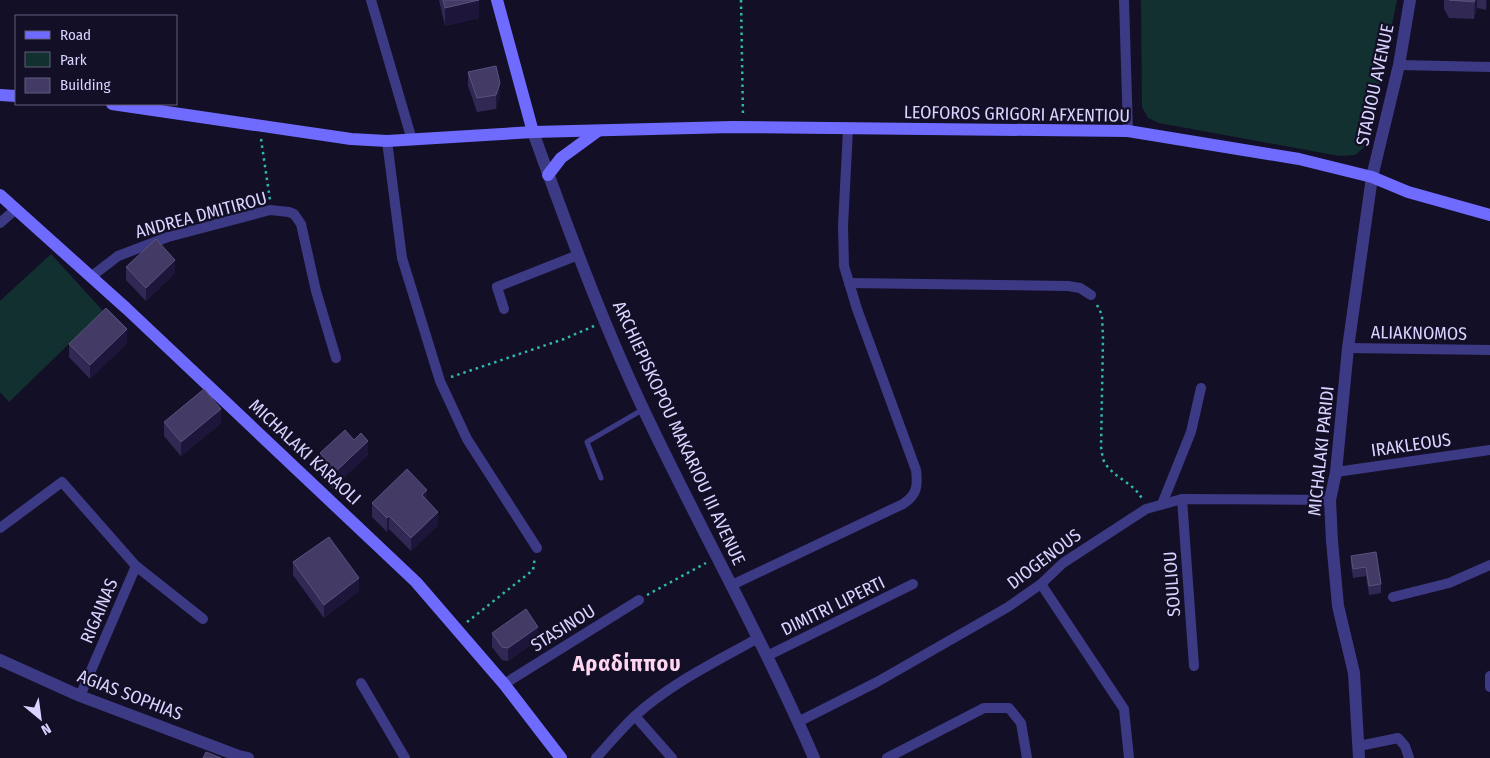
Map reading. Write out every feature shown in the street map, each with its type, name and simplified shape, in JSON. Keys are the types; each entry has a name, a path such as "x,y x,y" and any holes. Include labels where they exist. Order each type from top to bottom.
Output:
{"main road":[{"name":"ARCHIEPISKOPOU MAKARIOU III AVENUE","path":"497,0 533,132"},
{"path":"0,95 15,96"},
{"name":"LEOFOROS GRIGORI AFXENTIOU","path":"119,105 351,139 388,141 533,132 743,128 1128,131 1299,159 1372,177 1408,192 1490,215"},
{"path":"548,175 561,158 598,131"},
{"name":"MICHALAKI KARAOLI","path":"0,195 92,276 416,582 504,684 560,758"}],"street":[{"path":"371,0 412,140"},
{"path":"1124,0 1128,131"},
{"name":"STADIOU AVENUE","path":"1372,177 1399,65 1410,0"},
{"path":"1399,65 1490,67"},
{"path":"732,586 903,504 912,498 917,490 916,470 844,266 843,234 848,129"},
{"name":"ARCHIEPISKOPOU MAKARIOU III AVENUE","path":"533,132 578,255 644,408 767,656 814,758"},
{"path":"388,141 402,258 440,381 467,438 537,548"},
{"name":"MICHALAKI PARIDI","path":"1359,752 1354,673 1338,606 1330,500 1336,472 1348,348 1372,177"},
{"path":"0,224 16,209"},
{"name":"ANDREA DMITIROU","path":"92,276 118,256 150,243 271,210 284,210 294,214 301,224 316,291 336,358"},
{"path":"504,309 497,287 578,255"},
{"path":"849,283 1068,286 1080,288 1091,295"},
{"name":"ALIAKNOMOS","path":"1348,348 1490,350"},
{"path":"1162,504 1191,432 1201,388"},
{"name":"IRAKLEOUS","path":"1336,472 1490,450"},
{"path":"0,528 62,482 136,566 203,619"},
{"name":"DIOGENOUS","path":"798,722 886,677 1008,607 1040,584 1064,563 1146,509 1182,499 1330,500"},
{"name":"SOULIOU","path":"1182,499 1194,666"},
{"path":"1393,597 1449,583 1490,565"},
{"name":"RIGAINAS","path":"80,696 136,566"},
{"name":"DIMITRI LIPERTI","path":"767,656 913,584"},
{"path":"1040,584 1124,709 1129,758"},
{"name":"STASINOU","path":"504,684 639,600"},
{"path":"596,758 635,716 679,683 758,638"},
{"name":"AGIAS SOPHIAS","path":"0,660 80,696 242,757"},
{"path":"1490,676 1490,687"},
{"path":"361,683 405,758"},
{"path":"888,758 984,708 1009,708 1021,723 1027,758"},
{"path":"635,716 672,758"},
{"path":"1359,752 1398,738 1405,746 1410,758"}],"lane":[{"path":"601,478 587,442 644,408"}],"path":[{"path":"741,0 743,128"},
{"path":"259,125 271,210"},
{"path":"1091,295 1102,315 1101,447 1104,460 1112,471 1138,490 1146,509"},
{"path":"440,381 564,339 606,322"},
{"path":"458,630 533,570 537,548"},
{"path":"639,600 718,557"}],"green space":[{"path":"1141,0 1397,0 1367,145 1355,155 1339,156 1159,123 1148,118 1142,107"},
{"path":"51,254 103,311 9,402 0,392 0,301"}],"building":[{"path":"443,0 479,0 445,8"},
{"path":"1449,0 1475,0 1474,2"},
{"path":"496,66 500,83 496,95 477,98 468,72"},
{"path":"156,239 175,260 146,288 126,267"},
{"path":"106,308 127,329 90,365 69,344"},
{"path":"204,389 221,409 181,442 164,422"},
{"path":"345,430 354,440 361,433 368,441 332,475 324,467 329,463 320,453"},
{"path":"407,469 427,490 422,495 438,512 411,538 389,516 387,518 372,503"},
{"path":"329,537 359,578 324,605 293,562"},
{"path":"1376,552 1381,584 1369,586 1366,567 1353,569 1351,556"},
{"path":"526,609 538,627 508,648 502,647 492,633"},
{"path":"206,752 221,758 203,758"}],"district":[{"name":"Αραδίππου","path":"627,663"}]}
